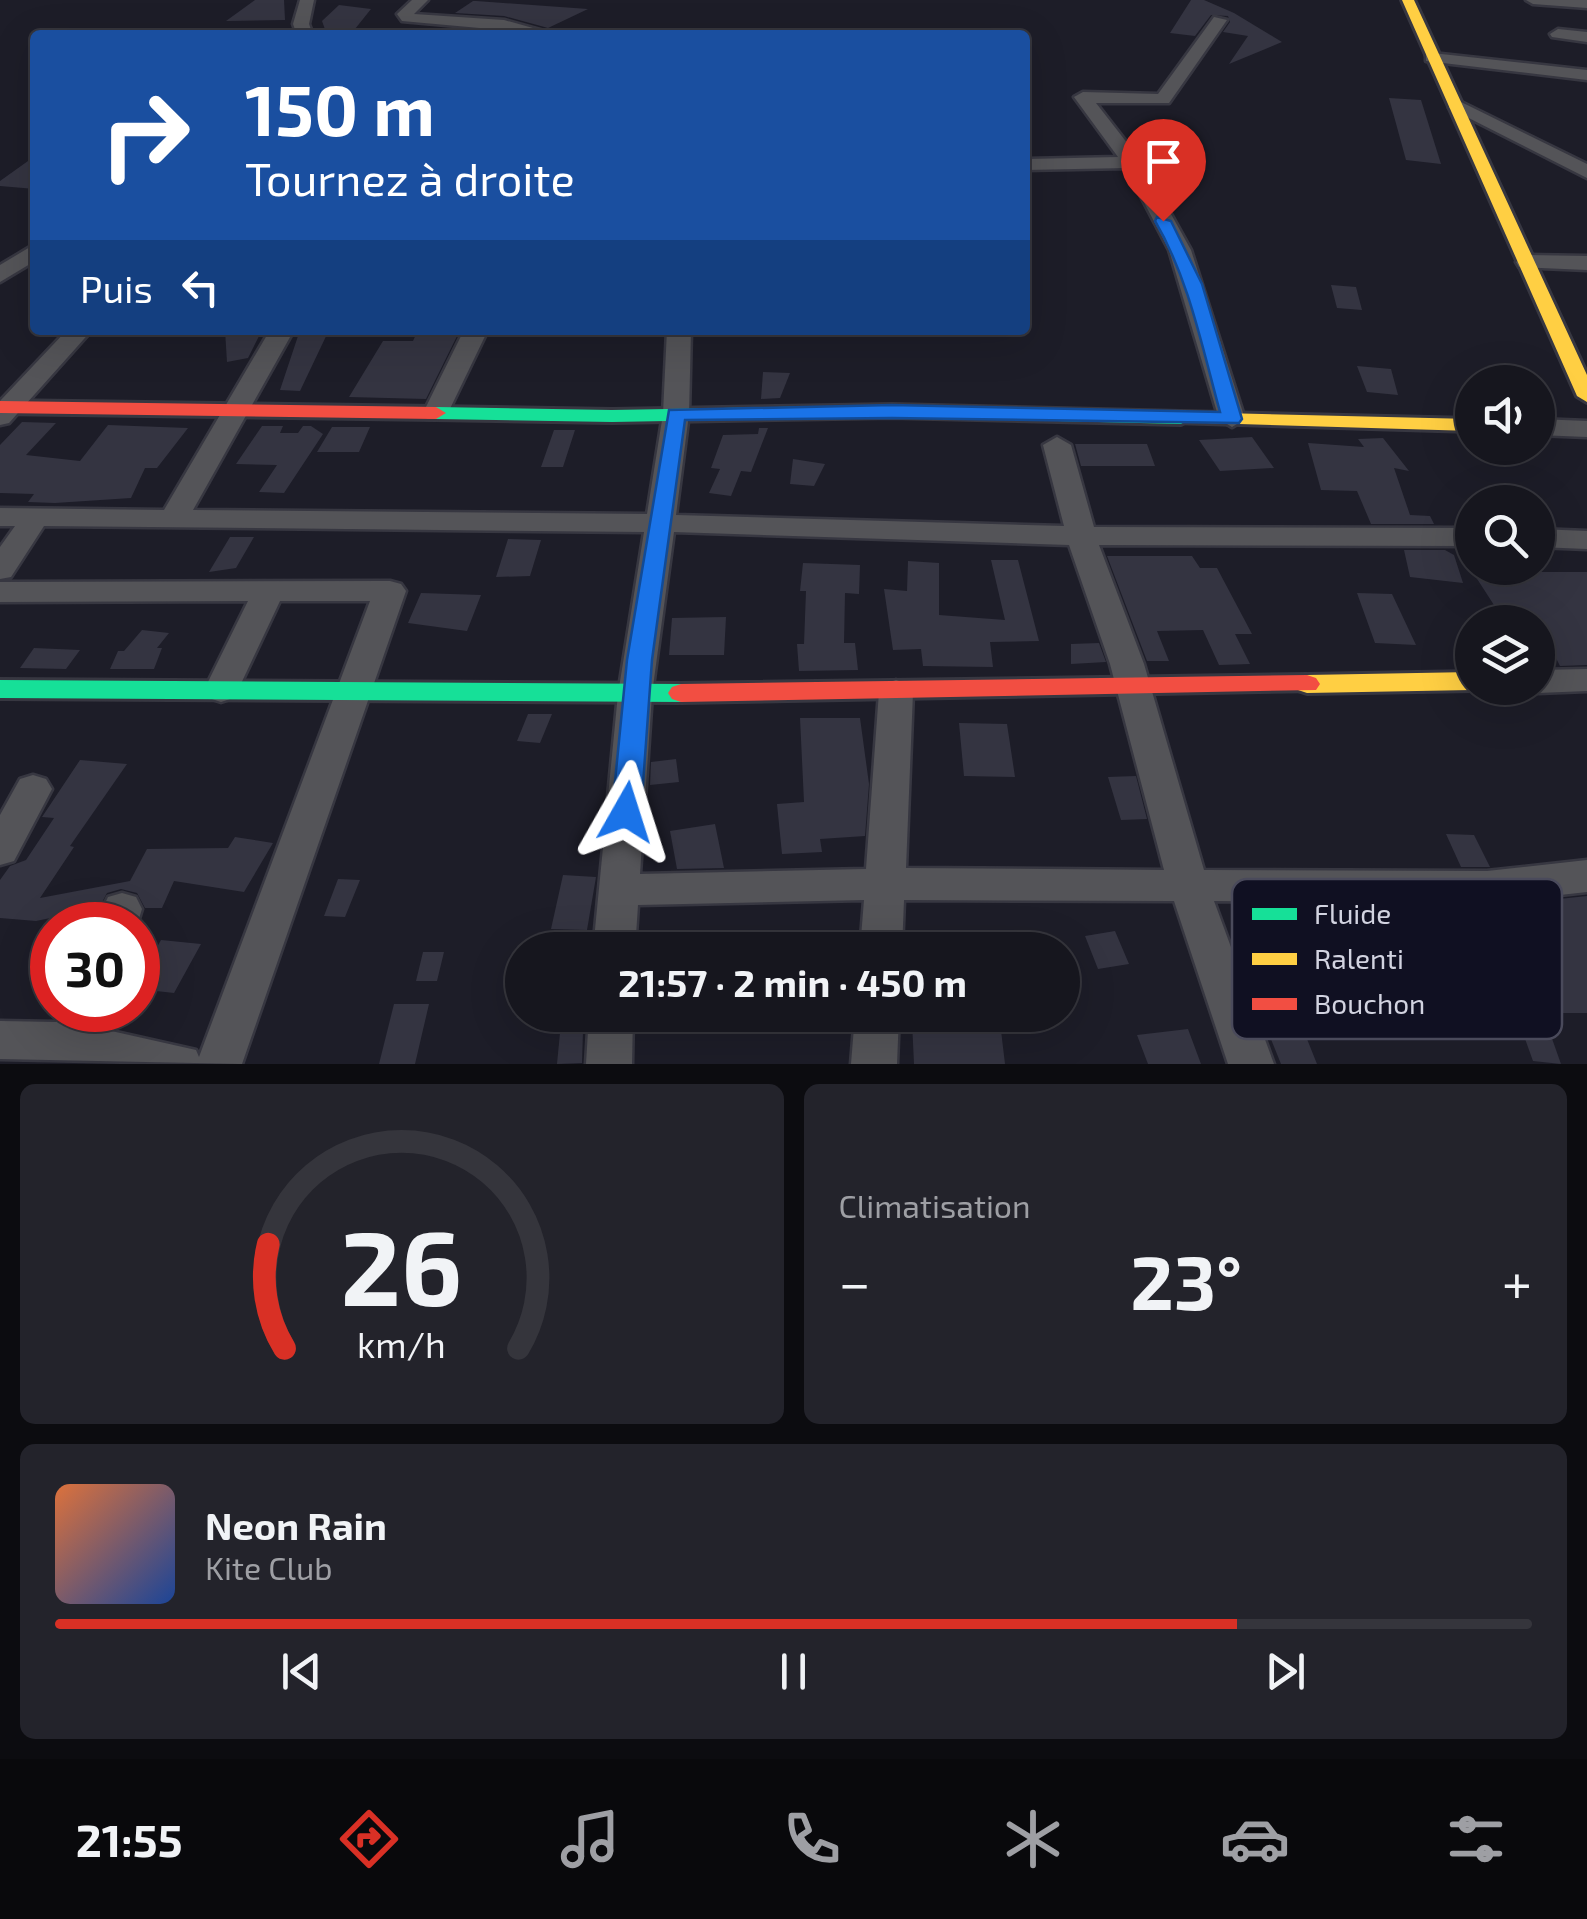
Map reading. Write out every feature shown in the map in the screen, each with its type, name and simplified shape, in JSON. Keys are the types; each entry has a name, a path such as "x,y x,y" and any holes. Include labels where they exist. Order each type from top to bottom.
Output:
{"main road":[{"path":"1408,0 1586,392"},
{"path":"3,410 892,412 1455,425"},
{"path":"0,689 635,694 1455,682"}],"street":[{"path":"304,30 301,24 307,0"},
{"path":"405,14 421,0"},
{"path":"1533,0 1587,4"},
{"path":"384,8 405,14 406,18 527,30"},
{"path":"1219,20 1163,99 1083,97 1132,162 1187,267 1232,419"},
{"path":"1558,34 1587,37"},
{"path":"1432,58 1587,76"},
{"path":"1456,104 1587,172"},
{"path":"1030,164 1132,162"},
{"path":"0,277 30,254"},
{"path":"1527,262 1587,263"},
{"path":"0,277 30,280"},
{"path":"3,410 75,335"},
{"path":"174,518 279,335"},
{"path":"436,412 474,335"},
{"path":"615,932 635,694 657,523 676,414 679,335"},
{"path":"1555,428 1587,429"},
{"path":"1057,446 1081,536 1131,684 1188,887 1232,1009"},
{"path":"0,517 657,523 1081,536 1455,537"},
{"path":"0,570 36,518"},
{"path":"1555,539 1587,540"},
{"path":"222,690 269,590"},
{"path":"0,592 390,591 219,1064"},
{"path":"1555,681 1587,680"},
{"path":"882,932 896,692"},
{"path":"0,850 33,789"},
{"path":"1562,879 1587,876"},
{"path":"616,890 886,884 1232,887"},
{"path":"0,1040 43,1032"},
{"path":"92,1032 180,1064"},
{"path":"609,1064 610,1032"},
{"path":"874,1064 876,1032"},
{"path":"1243,1039 1252,1064"}],"building":[{"path":"255,0 284,0 285,20 226,21"},
{"path":"1191,0 1204,0 1234,13 1282,42 1229,64 1248,36 1223,32 1230,22 1228,16 1211,15 1195,36 1170,33"},
{"path":"473,1 588,9 548,28 504,16 455,13"},
{"path":"339,5 371,9 354,30 325,30 322,21"},
{"path":"1389,98 1421,100 1441,164 1406,160"},
{"path":"30,160 30,189 0,186 0,181"},
{"path":"1331,285 1356,287 1362,310 1337,308"},
{"path":"225,335 260,335 248,358 227,362"},
{"path":"298,335 327,335 300,391 280,390"},
{"path":"416,335 458,335 426,399 349,397 383,341 413,341"},
{"path":"1357,366 1391,369 1398,395 1367,392"},
{"path":"763,372 790,373 780,398 761,399"},
{"path":"22,422 56,423 26,455 80,461 108,425 188,428 157,468 145,468 131,498 55,503 28,502 34,494 0,493 0,445"},
{"path":"262,426 283,426 280,433 298,433 303,426 311,426 323,434 284,493 259,492 277,465 236,464"},
{"path":"332,427 370,427 359,452 317,452"},
{"path":"759,428 768,428 751,472 741,471 731,496 709,493 720,469 711,468 723,435 758,434"},
{"path":"554,430 575,430 563,467 541,467"},
{"path":"1252,437 1274,468 1220,471 1199,440"},
{"path":"1383,438 1409,471 1394,468 1410,515 1430,516 1434,524 1371,524 1357,491 1321,490 1308,443 1364,447 1358,439"},
{"path":"1075,444 1147,444 1155,466 1081,466"},
{"path":"793,459 825,464 814,486 790,484"},
{"path":"230,537 254,537 236,568 209,572"},
{"path":"508,539 541,540 530,576 496,577"},
{"path":"1404,550 1445,550 1454,555 1455,582 1410,577"},
{"path":"1107,556 1192,556 1200,568 1217,568 1252,634 1235,634 1250,664 1219,665 1203,630 1157,631 1169,661 1147,661"},
{"path":"991,560 1018,560 1039,641 990,642 993,667 923,666 921,649 893,650 884,589 907,591 908,561 939,563 939,615 1005,620"},
{"path":"803,563 860,565 859,594 845,593 844,643 855,643 858,670 799,671 797,644 804,644 806,591 800,591"},
{"path":"1555,572 1587,572 1587,665 1560,666 1555,656 1555,605 1494,605 1481,585 1555,585"},
{"path":"421,593 481,595 467,631 408,623"},
{"path":"1357,593 1392,594 1416,645 1375,643"},
{"path":"726,617 724,655 669,655 672,618"},
{"path":"142,630 169,633 157,648 162,648 154,669 110,669 118,651 124,651"},
{"path":"1099,643 1106,662 1071,664 1071,644"},
{"path":"34,648 80,650 66,669 20,668"},
{"path":"528,714 552,714 540,743 517,741"},
{"path":"800,718 860,718 869,784 865,836 820,839 822,852 782,854 777,804 804,802"},
{"path":"959,723 1007,724 1015,777 964,776"},
{"path":"676,759 679,782 650,785 651,762"},
{"path":"80,760 127,764 70,846 74,847 40,898 130,881 147,849 228,848 235,837 273,843 244,892 174,881 162,908 160,902 142,902 137,893 121,889 107,893 102,902 30,902 30,920 0,918 0,880 10,866 26,860 54,818 42,817"},
{"path":"1136,776 1147,819 1121,820 1108,777"},
{"path":"715,824 724,868 677,869 670,831"},
{"path":"1446,834 1474,835 1490,867 1461,867"},
{"path":"563,875 596,877 587,930 551,929"},
{"path":"338,879 360,880 345,917 324,916"},
{"path":"1587,896 1587,1013 1562,1013 1562,899"},
{"path":"1115,931 1129,964 1098,969 1085,936"},
{"path":"160,942 201,944 174,993 160,991"},
{"path":"423,952 444,952 437,981 416,981"},
{"path":"394,1004 429,1004 415,1064 379,1064"},
{"path":"1188,1029 1201,1064 1148,1064 1137,1035"},
{"path":"583,1032 582,1063 557,1064 560,1033"},
{"path":"913,1032 1001,1032 1005,1064 914,1064"},
{"path":"1271,1039 1307,1039 1317,1064 1281,1064"},
{"path":"1525,1039 1552,1039 1561,1064 1533,1061"}],"traffic: fast":[{"path":"436,413 612,416 892,411 1181,418"},
{"path":"0,689 681,693"}],"traffic: slow":[{"path":"1408,0 1587,396"},
{"path":"1181,418 1455,425"},
{"path":"1307,684 1455,681"}],"traffic: jam":[{"path":"0,407 436,413"},
{"path":"681,693 1307,684"}],"route":[{"path":"626,812 635,694 657,523 676,414 892,412 1232,419 1194,284 1163,221"}]}
